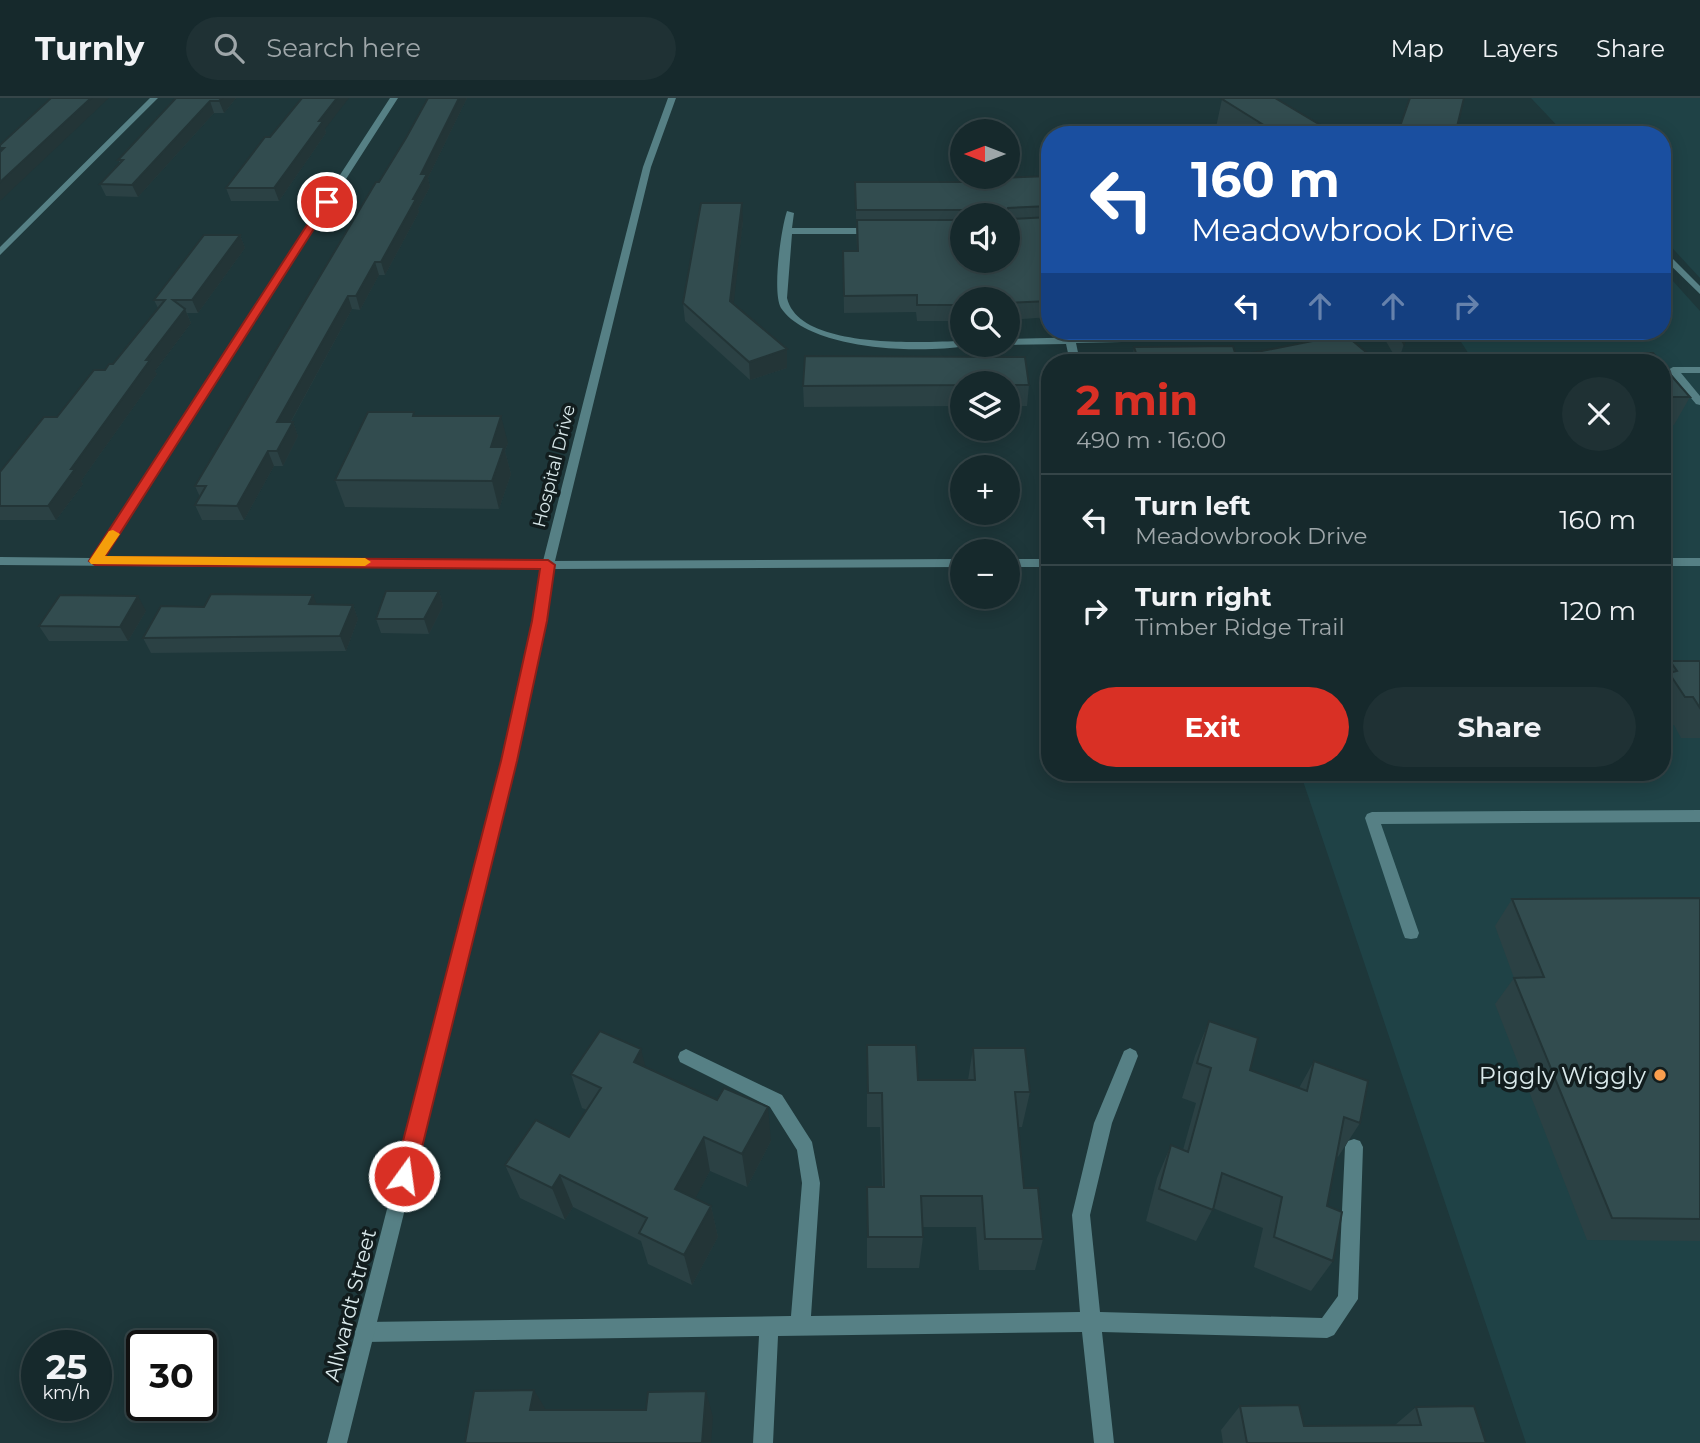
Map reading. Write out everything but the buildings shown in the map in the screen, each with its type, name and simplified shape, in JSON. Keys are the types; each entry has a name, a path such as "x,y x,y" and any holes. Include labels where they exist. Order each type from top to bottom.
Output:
{"street":[{"path":"0,252 154,98"},
{"path":"95,561 394,98"},
{"name":"Hospital Drive","path":"548,565 640,192 672,98"},
{"path":"790,213 782,298 791,314 807,327 835,337 871,344 950,344"},
{"path":"788,231 882,230"},
{"path":"1671,260 1700,291"},
{"path":"1020,341 1049,340"},
{"path":"1700,370 1673,370 1700,402"},
{"path":"0,561 548,565 950,563"},
{"path":"1671,562 1700,562"},
{"path":"1020,563 1041,563"},
{"name":"Allwardt Street","path":"337,1443 509,761 540,621 548,565"},
{"path":"1410,933 1372,818 1700,816"},
{"path":"1104,1443 1082,1215 1103,1123 1130,1056"},
{"path":"686,1057 776,1101 806,1148 811,1183 800,1327"},
{"path":"365,1332 1091,1322 1327,1328 1348,1298 1354,1147"},
{"path":"763,1443 769,1328"}],"shaded area":[{"path":"1531,98 1700,98 1700,278 1671,247 1671,126 1557,126"},
{"path":"1671,279 1700,311 1700,1443 1526,1443 1303,781 1671,781 1671,354 1469,354 1460,340 1671,340"}],"slow traffic":[{"path":"113,534 95,561 365,562"}],"place":[{"name":"Piggly Wiggly","path":"1660,1075"}],"route":[{"path":"327,202 95,561 548,565 540,621 509,761 404,1176"}]}
